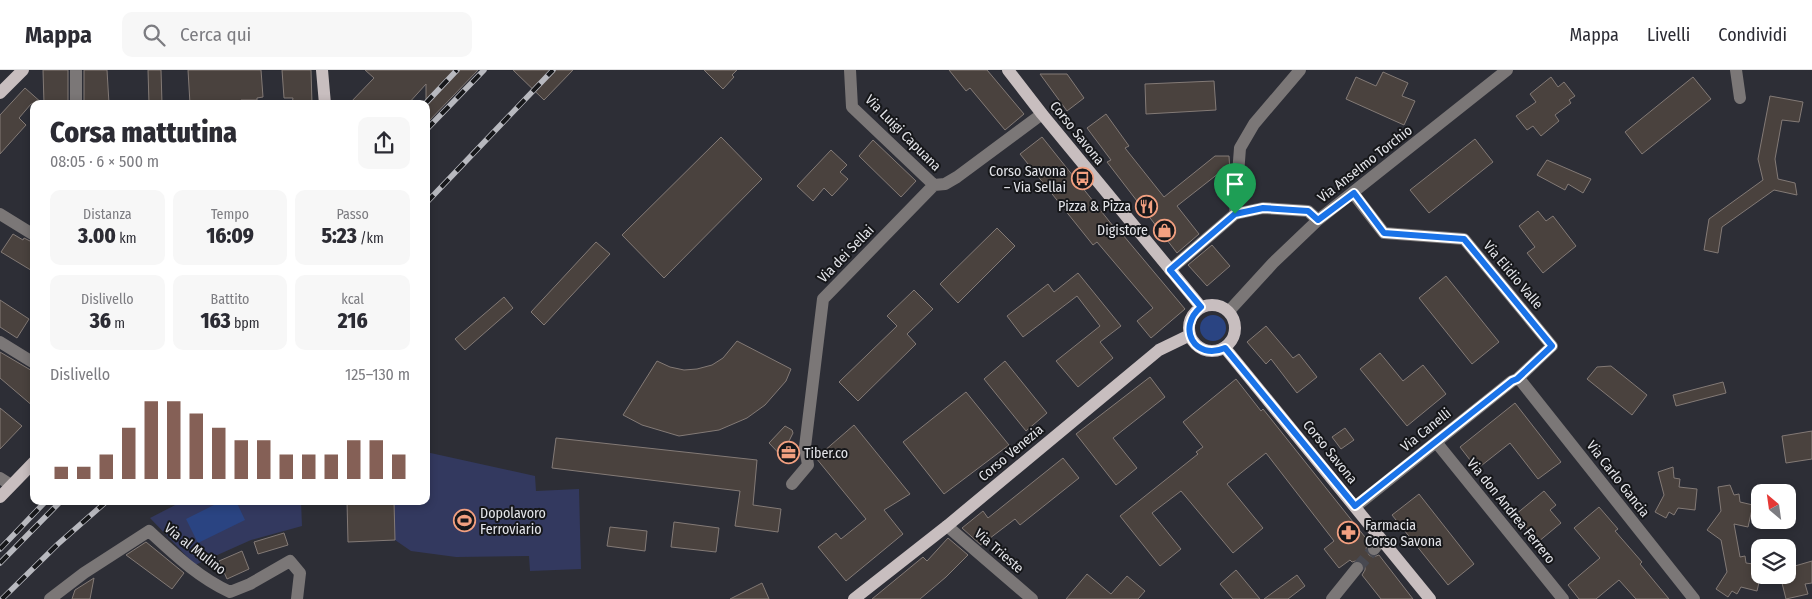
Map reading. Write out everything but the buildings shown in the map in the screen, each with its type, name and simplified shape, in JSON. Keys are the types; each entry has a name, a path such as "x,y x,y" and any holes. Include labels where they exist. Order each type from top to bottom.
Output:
{"main road":[{"path":"0,93 23,70"},
{"path":"322,70 325,100"},
{"name":"Corso Savona","path":"1008,70 1201,307"},
{"path":"1216,304 1229,311 1236,324 1236,330 1230,343 1225,348 1211,352 1198,346 1190,335 1190,319 1201,307 1208,305 1216,304"},
{"name":"Corso Venezia","path":"854,599 947,526 1159,350 1190,335"},
{"name":"Corso Savona","path":"1225,348 1355,506 1378,544 1430,599"},
{"path":"0,497 6,481 30,465"}],"street":[{"path":"76,70 76,100"},
{"name":"Via Luigi Capuana","path":"850,70 852,107 934,186"},
{"path":"1235,214 1240,148 1254,124 1300,70"},
{"name":"Via Anselmo Torchio","path":"1229,311 1273,263 1318,220 1507,70"},
{"path":"1736,70 1740,98"},
{"name":"Via dei Sellai","path":"792,484 808,464 805,447 823,298 934,186 945,184 957,176 1042,114"},
{"name":"Via Elidio Valle","path":"1354,193 1384,233 1464,239 1552,346 1517,379"},
{"path":"1170,270 1235,214 1263,208 1308,211 1318,220"},
{"path":"0,214 30,233"},
{"path":"0,342 30,361"},
{"name":"Via Canelli","path":"1355,506 1512,381 1517,379"},
{"name":"Via Carlo Gancia","path":"1517,379 1521,381 1694,599"},
{"name":"Via don Andrea Ferrero","path":"1436,442 1563,599"},
{"name":"Via Trieste","path":"947,526 1032,599"},
{"name":"Via al Mulino","path":"50,599 84,573 149,531 188,566 215,586 230,592 290,561 300,573 297,599"},
{"path":"1332,599 1357,568"}],"shaded area":[{"path":"1213,315 1222,319 1226,328 1222,337 1213,341 1204,337 1200,328 1204,319"},
{"name":"Dopolavoro Ferroviario","path":"430,453 535,476 536,491 579,489 581,569 530,571 529,556 456,557 411,551 395,540 348,542 347,505 430,505"},
{"path":"175,505 301,505 302,526 251,540 195,565 150,518"},
{"path":"214,505 238,505 245,520 198,543 186,519"}],"tunnel":[{"path":"1357,568 1374,549"}],"railway":[{"path":"429,100 457,70"},
{"path":"430,126 484,70"},
{"path":"430,199 553,70"},
{"path":"0,549 42,505"},
{"path":"0,563 57,505"},
{"path":"2,599 58,544 102,505"}],"place":[{"name":"Corso Savona – Via Sellai","path":"1082,179"},
{"name":"Pizza & Pizza","path":"1147,206"},
{"name":"Digistore","path":"1164,230"},
{"name":"Tiber.co","path":"788,453"},
{"name":"Dopolavoro Ferroviario","path":"464,521"},
{"name":"Farmacia Corso Savona","path":"1349,533"}],"route":[{"path":"1354,193 1384,233 1464,239 1552,346 1517,379 1512,381 1355,506 1225,348 1211,352 1204,350 1193,341 1190,335 1190,319 1201,307 1170,270 1235,214 1263,208 1308,211 1318,220 1354,193"}]}
